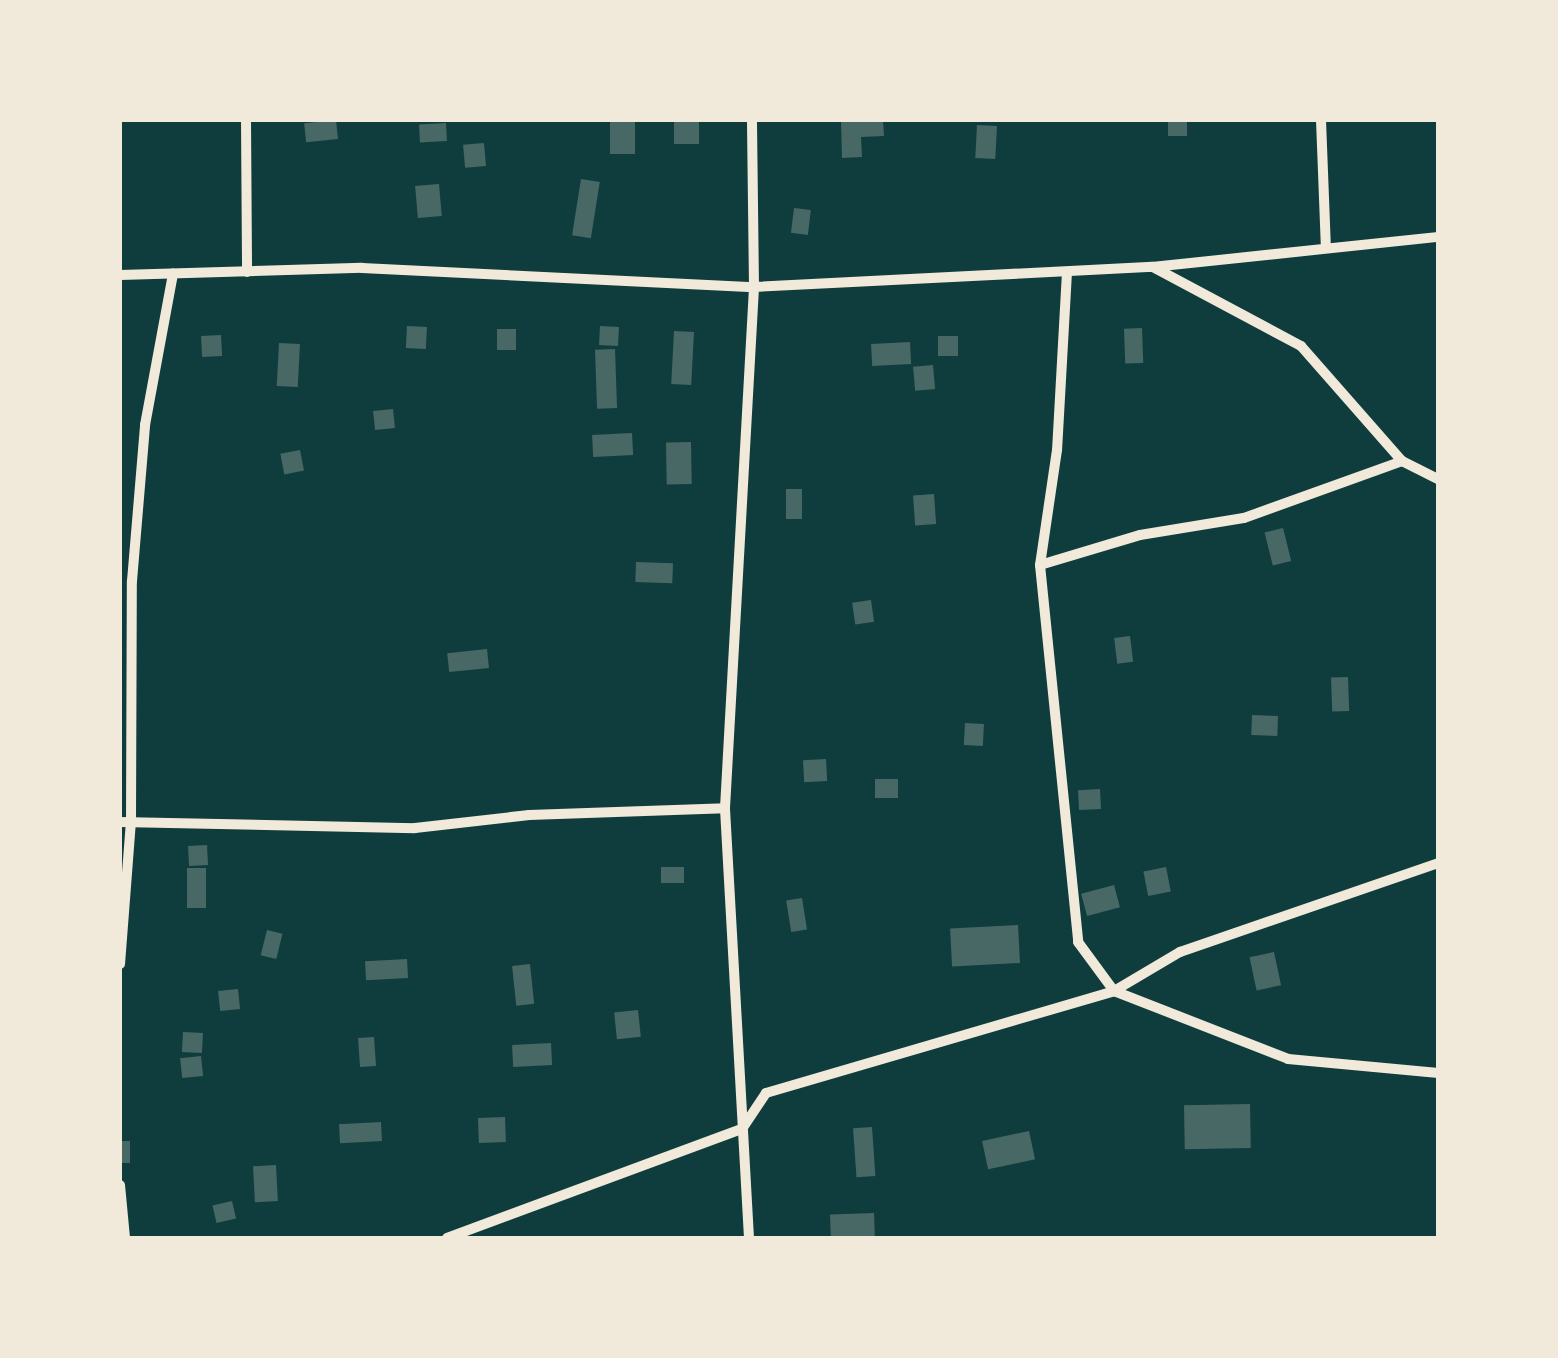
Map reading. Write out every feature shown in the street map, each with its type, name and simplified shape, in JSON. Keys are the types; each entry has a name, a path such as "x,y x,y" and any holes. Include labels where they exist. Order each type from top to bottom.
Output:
{"street":[{"path":"246,120 247,272"},
{"path":"748,1238 725,808 754,287 752,120"},
{"path":"1320,120 1326,248"},
{"path":"120,275 362,268 754,287 1152,267 1438,238"},
{"path":"1152,267 1300,346 1402,461 1438,478"},
{"path":"1067,272 1057,450 1040,565 1078,942 1114,991 1288,1059 1438,1073"},
{"path":"120,964 126,580 145,425 173,274"},
{"path":"1040,565 1140,534 1244,518 1402,461"},
{"path":"125,822 415,828 529,815 725,808"},
{"path":"447,1238 742,1129 766,1094 1114,991 1180,952 1438,863"},
{"path":"120,1185 125,1238"}],"building":[{"path":"336,120 338,139 306,142 304,123"},
{"path":"610,120 635,120 635,154 610,154"},
{"path":"674,120 699,120 699,144 674,144"},
{"path":"841,120 883,120 884,136 861,137 862,157 842,158"},
{"path":"1168,120 1187,120 1187,136 1168,136"},
{"path":"446,123 447,141 420,142 419,124"},
{"path":"977,125 997,126 995,159 975,158"},
{"path":"484,143 486,166 465,168 463,145"},
{"path":"581,179 600,182 591,238 572,235"},
{"path":"439,184 442,216 418,218 415,186"},
{"path":"794,208 811,210 808,235 791,233"},
{"path":"407,326 427,327 426,349 406,348"},
{"path":"600,326 619,327 618,346 599,345"},
{"path":"1142,328 1143,363 1125,364 1124,329"},
{"path":"497,329 516,329 516,350 497,350"},
{"path":"674,331 694,332 691,385 671,384"},
{"path":"221,335 222,356 202,357 201,336"},
{"path":"938,336 958,336 958,356 938,356"},
{"path":"910,342 911,364 872,366 871,344"},
{"path":"279,343 300,344 298,387 277,386"},
{"path":"615,349 617,408 597,409 595,350"},
{"path":"933,365 935,389 915,391 913,367"},
{"path":"393,409 395,428 375,430 373,411"},
{"path":"632,433 633,455 593,457 592,435"},
{"path":"666,442 691,442 692,484 667,484"},
{"path":"300,450 304,471 284,474 280,454"},
{"path":"786,489 802,489 802,519 786,519"},
{"path":"934,494 936,524 915,525 913,495"},
{"path":"1283,528 1291,561 1273,566 1265,533"},
{"path":"636,562 673,563 672,583 635,582"},
{"path":"871,600 874,622 855,624 852,603"},
{"path":"1130,636 1133,662 1117,664 1114,638"},
{"path":"487,649 489,668 449,672 447,653"},
{"path":"1348,677 1349,711 1332,712 1331,678"},
{"path":"1252,715 1278,716 1277,736 1251,735"},
{"path":"965,723 984,724 983,746 964,745"},
{"path":"826,759 827,781 804,782 803,760"},
{"path":"875,779 898,779 898,798 875,798"},
{"path":"1100,789 1101,809 1079,810 1078,790"},
{"path":"207,845 208,865 189,866 188,846"},
{"path":"661,867 684,867 684,883 661,883"},
{"path":"1166,867 1171,892 1148,896 1143,871"},
{"path":"187,868 206,868 206,908 187,908"},
{"path":"1114,885 1120,907 1087,916 1081,894"},
{"path":"802,898 807,930 791,932 786,901"},
{"path":"1018,925 1020,963 952,967 950,929"},
{"path":"267,930 283,934 276,959 261,955"},
{"path":"1274,952 1281,985 1257,990 1250,957"},
{"path":"407,959 408,978 366,980 365,961"},
{"path":"530,964 534,1004 516,1006 512,966"},
{"path":"238,989 240,1009 220,1011 218,991"},
{"path":"638,1010 641,1037 617,1039 614,1013"},
{"path":"183,1032 203,1033 202,1053 182,1052"},
{"path":"374,1037 376,1066 360,1067 358,1038"},
{"path":"551,1043 552,1065 513,1067 512,1045"},
{"path":"201,1056 203,1076 182,1078 180,1058"},
{"path":"1250,1104 1251,1148 1185,1149 1184,1105"},
{"path":"505,1117 506,1142 479,1143 478,1118"},
{"path":"381,1122 382,1141 340,1143 339,1124"},
{"path":"872,1127 875,1176 856,1177 853,1128"},
{"path":"1029,1131 1035,1159 988,1169 982,1141"},
{"path":"120,1141 130,1141 130,1163 120,1163"},
{"path":"276,1165 278,1201 255,1202 253,1166"},
{"path":"232,1201 236,1219 217,1223 213,1205"},
{"path":"874,1213 875,1238 831,1238 830,1215"}]}
